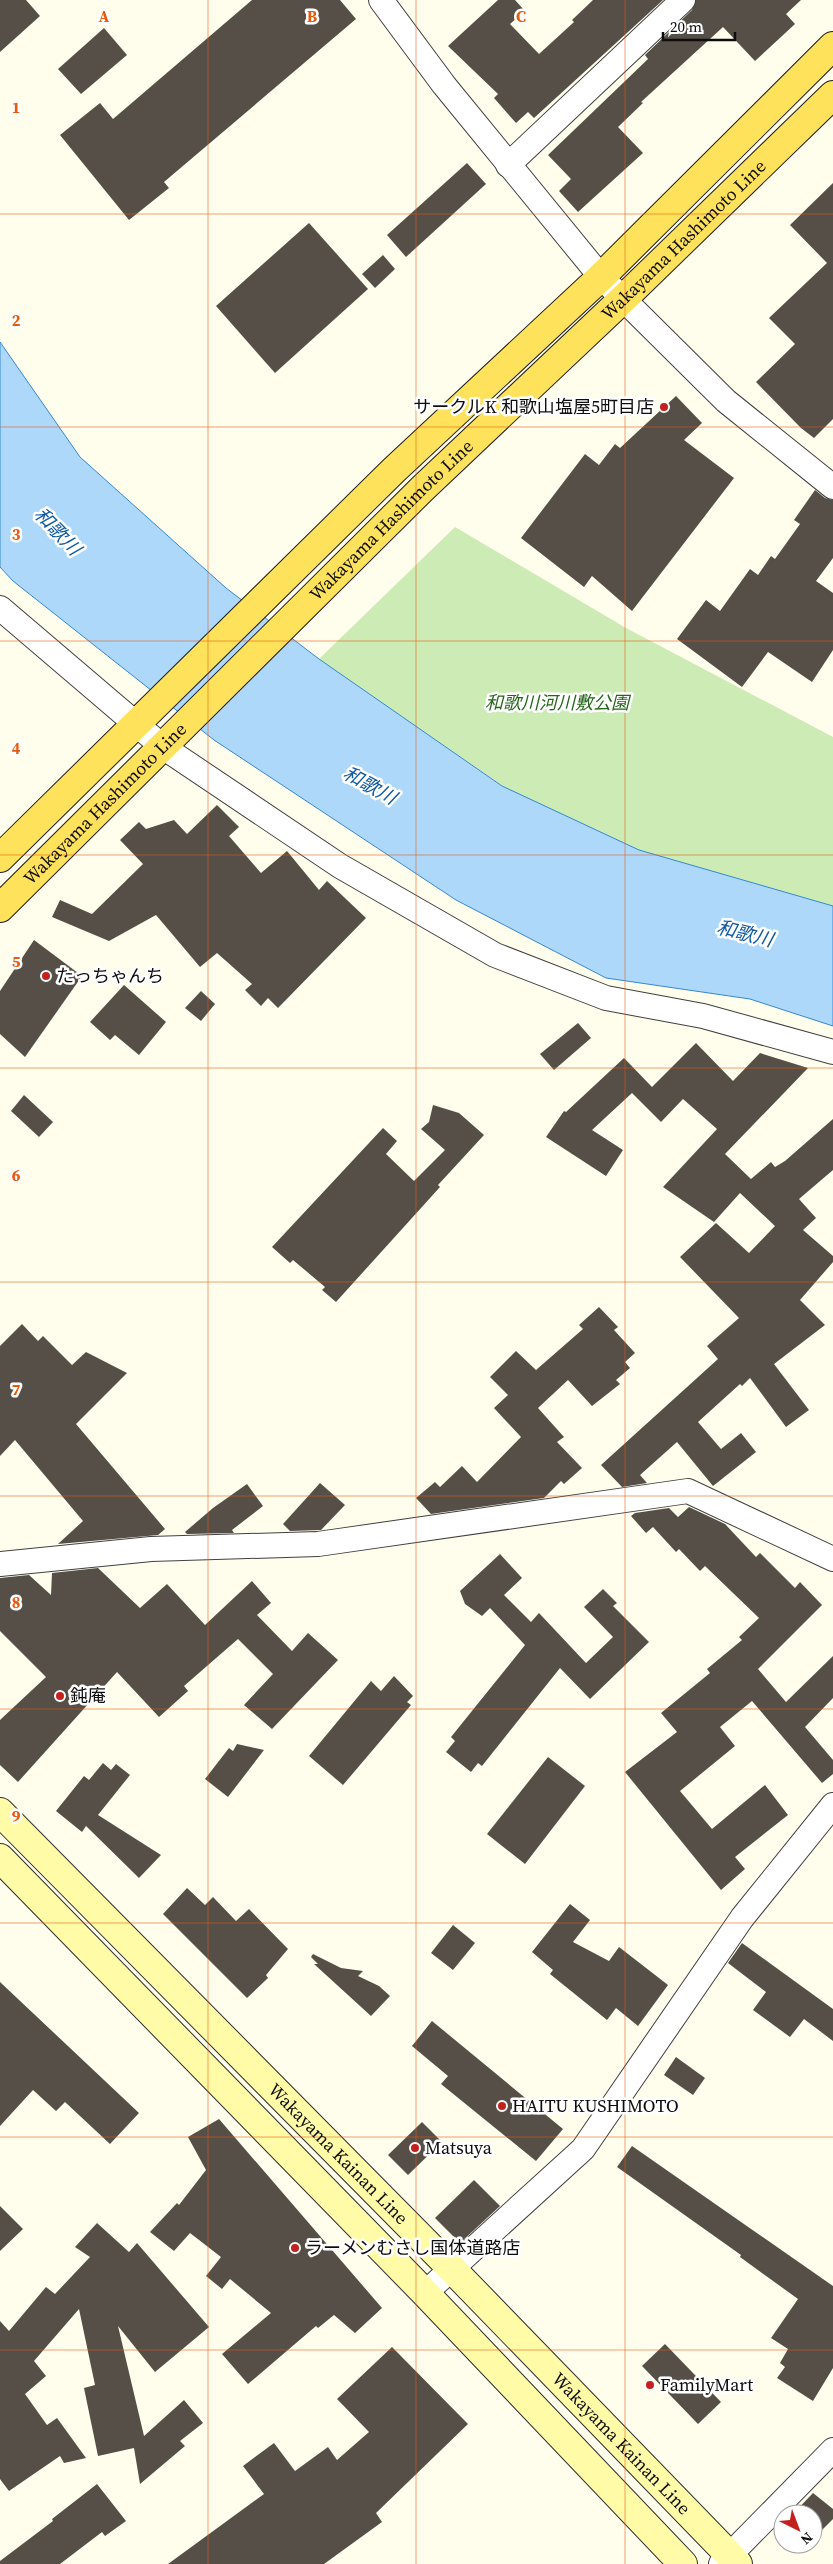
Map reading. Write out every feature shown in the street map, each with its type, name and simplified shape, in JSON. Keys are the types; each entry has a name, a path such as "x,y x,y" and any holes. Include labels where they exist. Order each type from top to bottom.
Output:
{"main road":[{"name":"Wakayama Hashimoto Line","path":"0,858 394,470 601,278 833,46"},
{"name":"Wakayama Hashimoto Line","path":"0,908 423,488 624,298 833,95"},
{"name":"Wakayama Kainan Line","path":"0,1812 452,2269 729,2561"},
{"name":"Wakayama Kainan Line","path":"0,1858 425,2293 683,2564"}],"street":[{"path":"381,0 444,85 601,278 624,298 726,401 833,487"},
{"path":"508,165 683,0"},
{"path":"0,608 169,740 340,866 495,955 606,998 703,1016 833,1052"},
{"path":"0,1564 150,1549 318,1544 688,1491 833,1559"},
{"path":"425,2293 583,2149 742,1918 833,1805"},
{"path":"729,2561 833,2450"}],"green space":[{"name":"和歌川河川敷公園","path":"455,527 626,628 833,737 833,906 639,850 510,791 319,659"}],"water":[{"name":"和歌川","path":"0,342 80,457 226,588 319,659 502,786 639,850 833,906 833,1026 750,999 606,978 456,900 214,740 13,581 0,567"}],"building":[{"path":"0,0 26,0 40,16 0,52"},
{"path":"252,0 340,0 356,19 164,182 169,188 129,220 60,135 100,103 113,119"},
{"path":"498,0 515,0 525,11 510,24 539,54 574,22 572,20 593,0 663,0 534,118 528,112 516,123 494,98 498,94 448,46"},
{"path":"696,0 801,0 786,14 795,24 755,61 723,27 641,102 643,103 618,127 643,153 578,212 559,191 571,179 548,155 648,59 645,55 692,10"},
{"path":"104,28 127,55 81,94 58,69"},
{"path":"467,163 486,184 406,257 387,235"},
{"path":"833,183 833,419 814,438 801,428 756,382 795,344 769,318 827,263 790,225"},
{"path":"309,223 368,289 275,373 216,306"},
{"path":"383,255 395,269 375,288 362,274"},
{"path":"676,396 702,423 684,440 734,478 632,611 592,576 584,587 521,538 585,454 599,465 615,444 620,448"},
{"path":"815,490 825,498 833,500 833,558 816,581 833,593 833,650 812,682 768,652 742,687 677,639 706,600 720,611 750,569 758,575 771,556 775,559 800,524 794,520"},
{"path":"217,805 239,827 229,836 261,873 287,851 319,890 327,881 366,918 278,1008 268,998 261,1006 245,990 252,984 217,953 200,967 156,915 109,941 52,917 60,900 92,914 143,864 120,840 139,822 146,829 174,820 187,834"},
{"path":"34,940 82,976 25,1057 0,1034 0,991"},
{"path":"124,985 166,1022 139,1055 115,1035 110,1040 90,1022"},
{"path":"201,991 215,1004 201,1021 185,1008"},
{"path":"578,1023 591,1038 554,1070 540,1054"},
{"path":"696,1043 733,1081 760,1053 808,1068 725,1154 751,1179 771,1162 775,1167 785,1161 833,1119 833,1170 799,1199 816,1218 803,1230 833,1256 833,1262 800,1300 825,1325 774,1364 809,1410 786,1427 750,1378 742,1386 740,1384 698,1422 721,1449 741,1433 756,1452 713,1486 677,1442 640,1475 647,1483 622,1487 601,1465 718,1359 707,1346 739,1318 680,1257 716,1223 749,1253 775,1226 740,1193 714,1222 663,1187 717,1129 683,1099 661,1122 632,1093 592,1130 623,1150 606,1176 546,1137 564,1111 566,1112 624,1058 652,1087"},
{"path":"24,1095 53,1122 39,1137 11,1111"},
{"path":"433,1105 459,1113 484,1135 438,1185 440,1187 336,1302 322,1290 325,1287 293,1260 290,1263 272,1247 383,1128 397,1141 386,1154 414,1181 445,1150 421,1129 429,1122"},
{"path":"599,1307 618,1327 614,1330 635,1353 625,1362 630,1368 616,1380 620,1384 592,1406 568,1380 538,1408 564,1437 557,1442 582,1468 564,1484 561,1481 544,1498 431,1514 416,1498 435,1482 440,1487 462,1466 477,1482 521,1437 494,1408 508,1395 490,1377 516,1351 536,1370 583,1329 579,1325"},
{"path":"22,1324 38,1341 43,1336 72,1365 86,1352 127,1373 76,1424 165,1529 158,1535 58,1544 83,1521 15,1440 0,1456 0,1346"},
{"path":"320,1483 345,1505 321,1530 290,1531 283,1524"},
{"path":"247,1484 263,1506 232,1530 234,1533 187,1534 185,1532 213,1508"},
{"path":"689,1507 725,1524 756,1557 760,1553 795,1588 800,1582 822,1605 758,1669 786,1702 833,1656 833,1698 805,1727 833,1760 833,1774 822,1783 752,1701 720,1727 735,1746 680,1791 712,1829 765,1785 788,1815 735,1857 745,1869 721,1890 625,1772 677,1732 661,1713 710,1673 707,1669 742,1640 739,1637 759,1618 705,1566 700,1571 679,1549 676,1552 653,1527 646,1533 631,1516 635,1513 669,1508 678,1517"},
{"path":"500,1554 522,1578 504,1595 531,1622 539,1613 586,1663 613,1637 584,1607 603,1589 617,1603 613,1606 649,1642 590,1699 560,1668 482,1766 478,1763 471,1772 446,1752 455,1741 451,1737 525,1645 490,1608 482,1616 465,1604 460,1591"},
{"path":"98,1568 140,1608 167,1584 205,1625 252,1581 271,1603 257,1615 292,1651 308,1633 338,1660 272,1729 244,1705 273,1674 238,1639 184,1686 188,1691 159,1717 117,1672 18,1782 0,1765 0,1720 46,1677 0,1631 0,1578 29,1575 51,1595 52,1573"},
{"path":"394,1676 413,1696 407,1702 411,1705 343,1785 309,1756 371,1681 381,1691"},
{"path":"237,1744 264,1750 228,1797 205,1779 229,1748 233,1751"},
{"path":"548,1757 585,1786 525,1864 487,1834"},
{"path":"103,1763 111,1770 116,1764 130,1775 98,1815 161,1855 139,1878 86,1826 82,1832 56,1811 84,1776 89,1780"},
{"path":"187,1888 205,1905 213,1897 236,1921 249,1909 288,1949 266,1975 268,1978 247,1998 163,1914"},
{"path":"570,1904 590,1920 573,1942 609,1961 619,1947 668,1985 638,2026 616,2008 607,2020 550,1974 553,1970 532,1952"},
{"path":"453,1925 475,1943 453,1970 431,1953"},
{"path":"742,1943 833,2009 833,2041 804,2019 790,2037 753,2010 766,1992 728,1963"},
{"path":"313,1954 341,1968 363,1971 358,1976 379,1986 390,1996 371,2016 314,1964 318,1964 311,1957"},
{"path":"0,1982 139,2113 110,2144 65,2102 56,2111 33,2090 0,2126"},
{"name":"HAITU KUSHIMOTO","path":"432,2021 563,2129 536,2161 441,2084 448,2076 412,2046"},
{"path":"676,2057 705,2078 693,2095 664,2075"},
{"path":"219,2119 382,2308 355,2333 334,2315 318,2328 316,2326 248,2384 222,2354 271,2313 230,2279 222,2289 206,2276 221,2257 190,2233 174,2251 150,2232 177,2203 179,2205 206,2170 188,2137"},
{"path":"422,2122 442,2142 408,2175 388,2155"},
{"path":"632,2146 833,2286 833,2368 813,2401 777,2378 785,2367 780,2363 788,2349 771,2338 798,2299 740,2257 741,2255 617,2167"},
{"path":"474,2180 500,2206 460,2243 435,2218"},
{"path":"0,2206 23,2229 0,2251"},
{"path":"97,2223 129,2252 137,2243 209,2327 155,2372 118,2326 144,2436 184,2400 203,2423 180,2441 185,2446 140,2484 134,2448 98,2456 84,2388 95,2385 79,2309 34,2361 46,2376 25,2394 47,2425 57,2418 86,2458 64,2463 60,2456 9,2491 0,2479 0,2321 9,2331 46,2287 55,2294 90,2257 75,2247"},
{"path":"665,2344 721,2402 698,2424 642,2366"},
{"path":"392,2347 468,2424 376,2513 382,2522 324,2564 168,2564 264,2494 243,2466 274,2443 295,2471 328,2447 337,2460 369,2432 337,2399"},
{"path":"97,2484 126,2521 105,2536 102,2532 60,2564 0,2564 0,2561 53,2521 52,2519"},
{"path":"813,2493 833,2509 833,2519 823,2529 823,2504 803,2504"}],"place":[{"name":"サークルK 和歌山塩屋5町目店","path":"664,407"},
{"name":"たっちゃんち","path":"46,976"},
{"name":"鈍庵","path":"60,1696"},
{"name":"HAITU KUSHIMOTO","path":"502,2106"},
{"name":"Matsuya","path":"415,2148"},
{"name":"ラーメンむさし国体道路店","path":"295,2248"},
{"name":"FamilyMart","path":"650,2385"}]}
